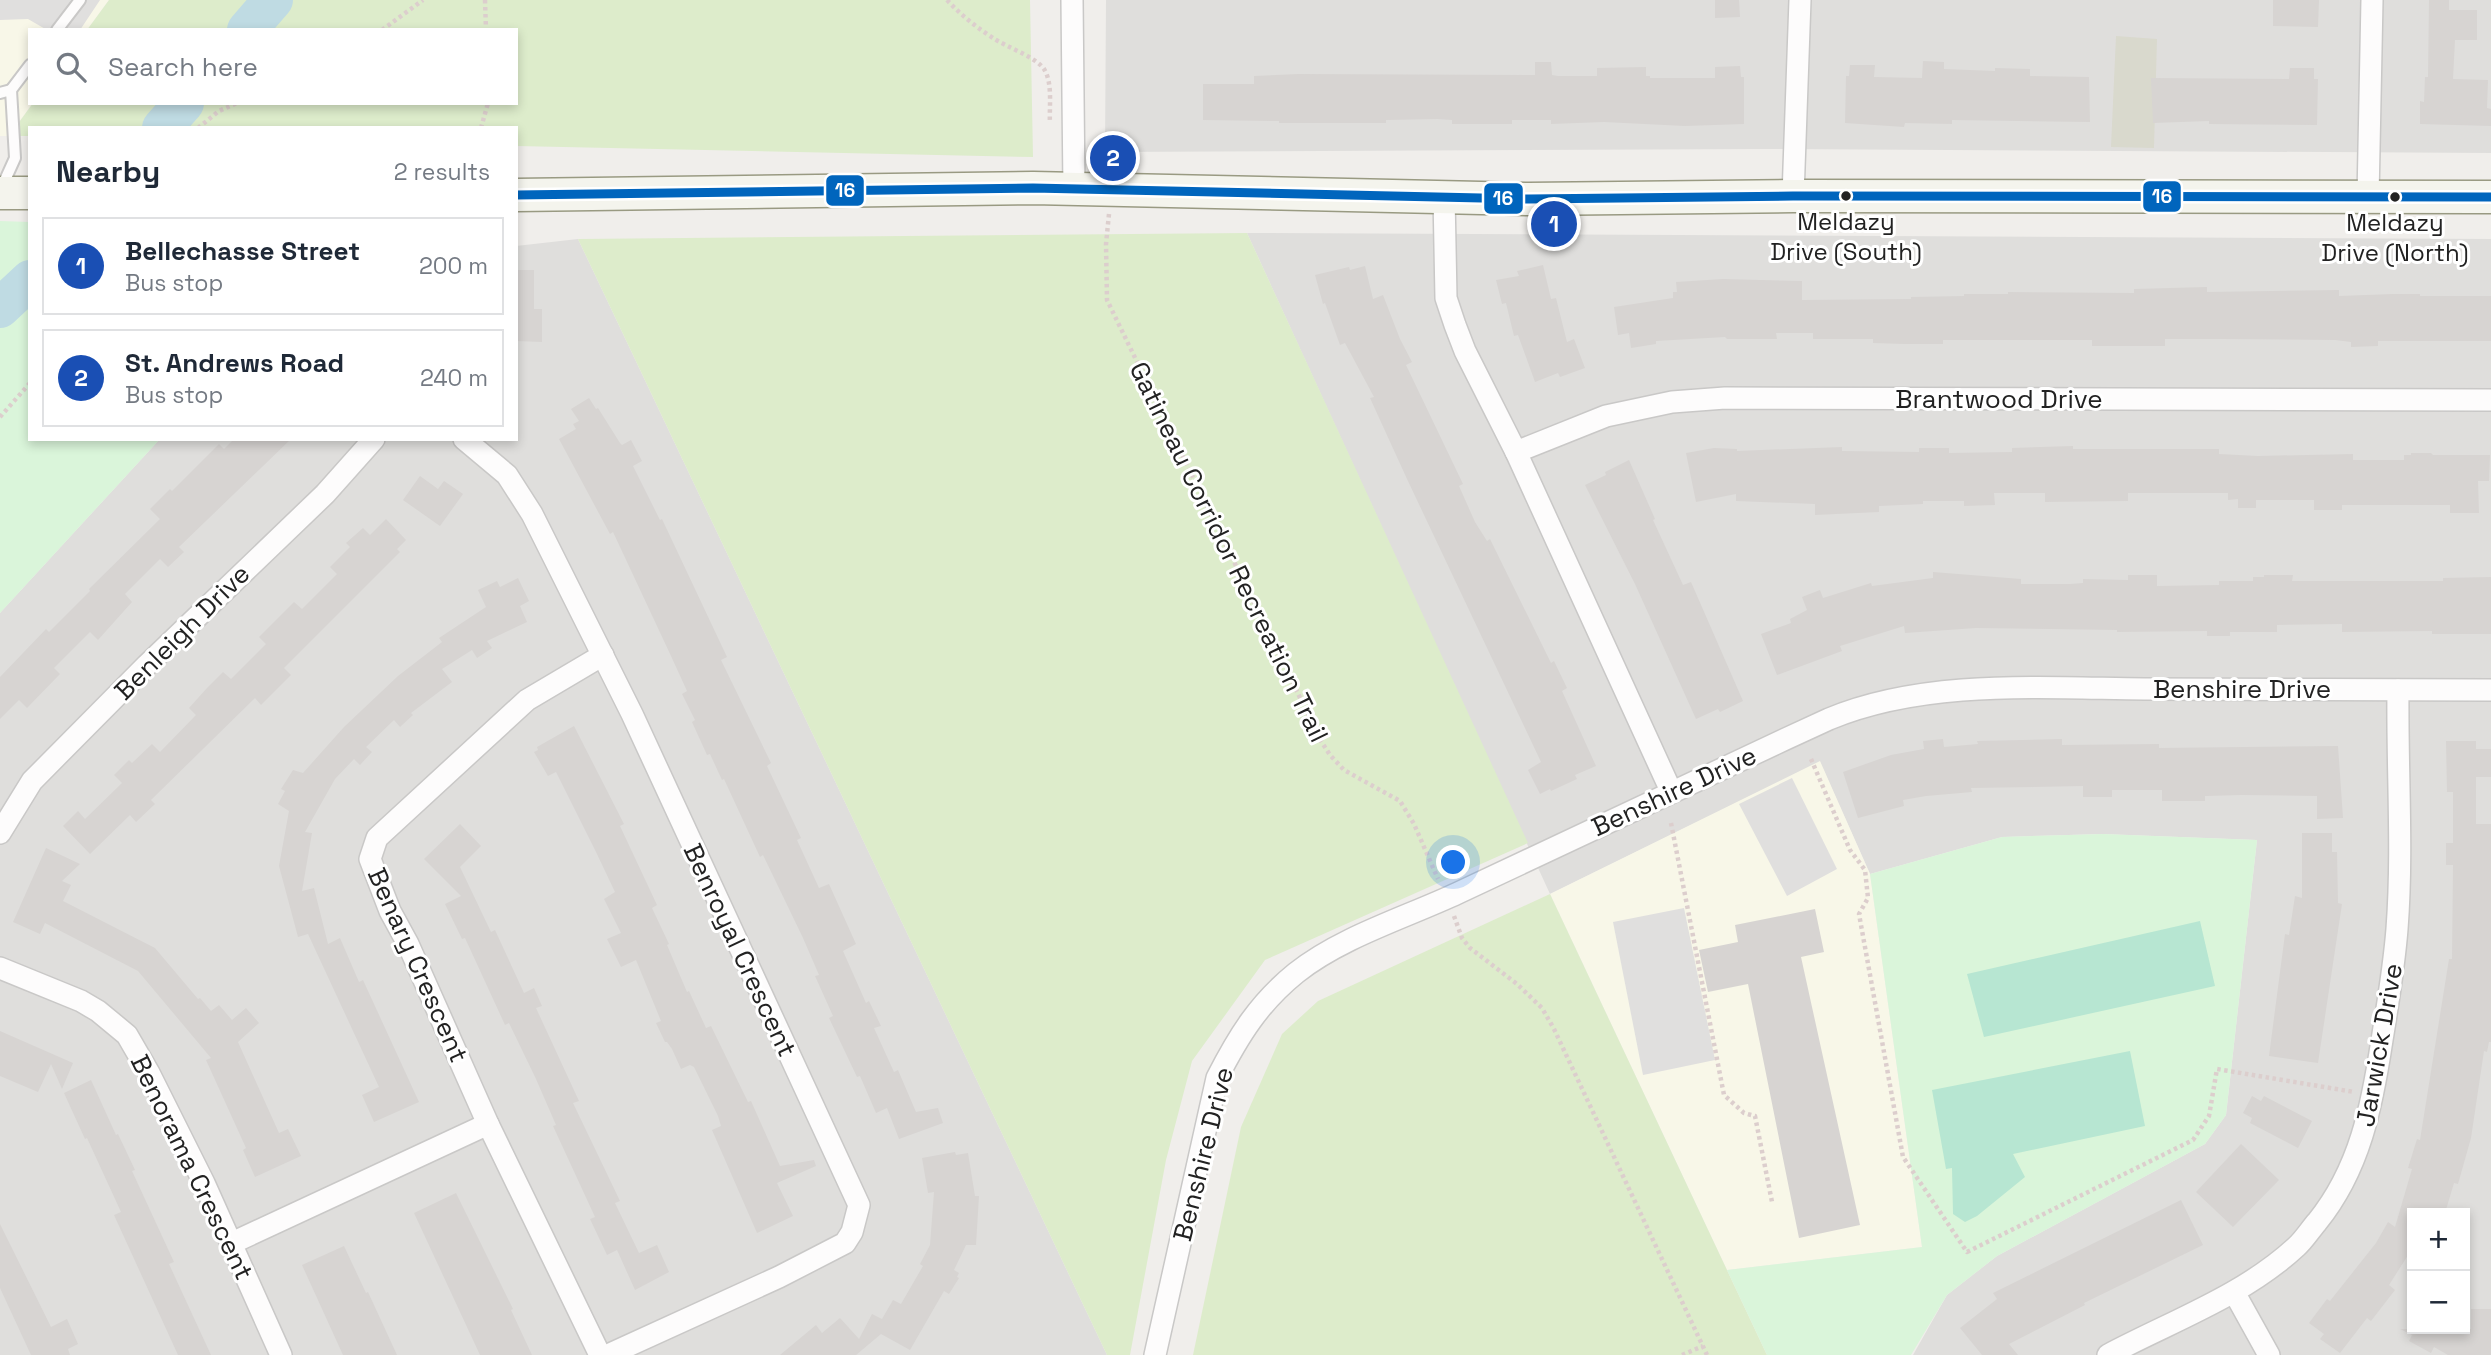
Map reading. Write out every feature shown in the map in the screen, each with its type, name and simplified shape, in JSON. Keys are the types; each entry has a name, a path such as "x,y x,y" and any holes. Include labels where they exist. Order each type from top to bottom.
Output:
{"main road":[{"path":"518,195 1033,188 1529,199 1793,196 2491,197"},
{"path":"0,192 28,192"}],"street":[{"path":"1072,0 1074,190"},
{"path":"1793,196 1800,0"},
{"path":"2368,197 2372,0"},
{"path":"1444,196 1446,298 1465,351 1516,453 1671,792"},
{"name":"Brantwood Drive","path":"1516,453 1606,416 1672,402 1725,397 2491,400"},
{"name":"Benleigh Drive","path":"0,833 33,781 156,656 325,494 372,441"},
{"name":"Benroyal Crescent","path":"466,441 501,469 526,501 604,655 859,1205 852,1232 845,1244 608,1355"},
{"name":"Benary Crescent","path":"600,1355 488,1124 408,944 390,911 370,859 377,838 527,700 604,655"},
{"name":"Benshire Drive","path":"1155,1355 1217,1078 1237,1038 1264,1001 1298,971 1351,941 1853,709 1926,694 2007,688 2491,690"},
{"name":"Jarwick Drive","path":"2108,1355 2234,1292 2298,1245 2329,1207 2350,1172 2374,1095 2392,981 2399,861 2398,690"},
{"name":"Benorama Crescent","path":"0,968 81,1001 127,1035 149,1073 232,1243 281,1355"},
{"path":"232,1243 488,1124"},
{"path":"2234,1292 2269,1355"}],"lane":[{"path":"59,28 80,0"},
{"path":"0,192 15,158 5,91 28,67"}],"path":[{"path":"385,28 423,0"},
{"path":"485,0 486,28"},
{"path":"947,0 995,40 1044,69 1049,88 1051,133"},
{"path":"200,126 219,111 232,105"},
{"path":"482,126 487,105"},
{"path":"1101,145 1110,153 1110,167"},
{"name":"Gatineau Corridor Recreation Trail","path":"1109,217 1106,244 1107,300 1321,741 1344,770 1400,801 1414,824 1441,886"},
{"path":"0,417 28,385"},
{"path":"1811,759 1850,850 1865,870 1868,898 1859,914 1903,1157 1967,1252 2193,1140 2209,1116 2217,1069 2374,1095"},
{"path":"1671,823 1724,1095 1744,1113 1755,1116 1772,1202"},
{"path":"1450,909 1462,938 1470,948 1517,984 1542,1008 1707,1355"},
{"path":"1682,1355 1703,1346"}],"shaded area":[{"path":"0,0 109,0 88,28 28,28 28,105 32,105 9,136 0,136"},
{"path":"0,0 100,0 81,28 44,28 28,19 0,20"},
{"path":"1106,0 2491,0 2491,153 1766,149 1105,152"},
{"path":"2116,36 2157,39 2154,148 2111,147"},
{"path":"1247,233 2491,239 2491,1355 1913,1355 1947,1295 1997,1256 2205,1144 2226,1115 2257,840 2103,834 2002,837 1870,874 1820,762 1550,894"},
{"path":"578,239 1107,1355 0,1355 0,613 158,441 518,441 518,246"},
{"path":"1820,761 1870,874 1922,1247 1727,1270 1550,894"},
{"path":"1792,778 1837,869 1787,896 1739,804"},
{"path":"1684,908 1715,1060 1643,1075 1613,922"}],"green space":[{"path":"109,0 1030,0 1033,157 518,146 518,126 28,126 28,136 9,136 32,105 518,105 518,28 88,28"},
{"path":"0,221 28,222 28,441 158,441 0,613"},
{"path":"1247,233 1528,843 1265,960 1192,1061 1166,1160 1130,1355 1107,1355 578,239"},
{"path":"2103,834 2257,840 2226,1115 2205,1144 1997,1256 1947,1295 1911,1355 1767,1355 1727,1270 1922,1247 1870,874 2002,837"},
{"path":"1550,894 1767,1355 1193,1355 1241,1127 1282,1034 1318,1001"},
{"path":"2200,921 2215,986 1984,1037 1967,974"},
{"path":"2130,1051 2145,1126 2013,1154 2025,1177 1977,1216 1965,1222 1953,1214 1952,1168 1946,1169 1932,1090"}],"building":[{"path":"1715,0 1739,0 1740,17 1715,18"},
{"path":"2273,0 2319,0 2318,27 2273,26"},
{"path":"2429,0 2449,0 2449,10 2477,10 2477,40 2455,40 2453,79 2488,80 2487,108 2491,109 2491,126 2420,124 2420,101 2424,102 2425,77 2428,77"},
{"path":"1923,61 1944,62 1944,69 2030,69 2030,76 2089,77 2090,122 1952,120 1952,124 1905,123 1904,127 1845,123 1846,76 1849,76 1850,65 1875,65 1874,77 1922,78"},
{"path":"1535,62 1551,62 1552,75 1558,76 1597,76 1597,68 1646,67 1646,76 1650,78 1715,78 1715,67 1740,66 1741,77 1744,77 1744,124 1551,124 1551,120 1512,120 1512,124 1452,124 1452,120 1437,119 1386,120 1386,123 1203,120 1203,84 1254,84 1254,76 1299,74 1535,75"},
{"path":"2290,68 2314,68 2314,79 2318,79 2317,125 2209,124 2209,121 2153,123 2151,78 2289,79"},
{"path":"1543,265 1551,299 1556,298 1567,342 1574,339 1585,368 1560,377 1558,373 1535,382 1518,335 1514,336 1506,303 1502,304 1496,280 1519,276 1517,271"},
{"path":"1365,266 1373,299 1383,295 1412,362 1406,365 1463,484 1459,486 1475,522 1487,541 1490,539 1551,663 1554,661 1567,688 1562,691 1596,766 1575,775 1577,779 1551,791 1550,789 1540,794 1528,770 1541,762 1370,398 1374,397 1345,343 1340,345 1325,303 1323,304 1315,275"},
{"path":"518,270 534,270 534,309 542,309 542,342 518,341"},
{"path":"1723,279 1802,281 1802,300 1911,299 2008,292 2134,293 2134,289 2207,287 2207,292 2339,290 2339,296 2491,296 2491,341 2378,341 2378,346 2351,347 2351,342 2335,340 2221,339 2165,339 2165,346 2092,346 2092,340 1943,340 1943,344 1904,344 1873,343 1873,339 1813,339 1813,333 1776,333 1777,339 1725,337 1656,341 1656,344 1631,348 1629,333 1618,335 1614,307 1673,298 1673,292 1677,292 1676,282"},
{"path":"589,398 620,443 622,445 631,440 642,461 633,466 660,520 662,519 727,657 721,660 771,763 767,766 801,838 797,840 819,888 829,884 856,944 843,951 866,1003 869,1001 881,1026 874,1028 894,1072 898,1070 916,1112 938,1108 943,1123 899,1139 887,1108 876,1113 860,1076 857,1077 829,1018 833,1016 815,976 819,975 803,938 763,855 760,857 724,779 722,780 710,754 707,755 692,722 695,720 682,694 687,691 613,532 610,534 559,439 576,429 573,424 579,421 571,409"},
{"path":"232,441 289,441 179,547 184,552 168,567 160,559 125,594 132,602 98,640 90,632 54,668 60,674 27,708 19,700 0,719 0,677 46,629 49,632 160,519 150,509 219,444 224,449"},
{"path":"2073,446 2073,449 2219,449 2219,454 2258,456 2353,454 2353,460 2404,460 2404,455 2411,453 2490,455 2489,481 2478,481 2479,513 2450,513 2450,505 2342,505 2342,510 2314,510 2314,500 2256,500 2256,508 2238,508 2238,499 2228,500 2228,493 2128,493 2128,501 2045,502 2045,493 1994,493 1995,505 1964,506 1964,501 1923,501 1923,504 1879,506 1879,512 1815,515 1815,504 1736,501 1736,494 1696,502 1686,453 1714,448 1737,451 1842,447 1842,451 1919,452 1919,448 1949,448 1949,453 2012,452 2012,448"},
{"path":"1629,460 1683,585 1691,582 1743,701 1720,712 1718,709 1696,719 1635,584 1585,485"},
{"path":"420,476 438,489 444,481 463,494 440,526 403,500"},
{"path":"386,519 406,540 397,549 400,552 284,668 291,675 261,705 255,698 151,800 155,804 136,822 130,815 90,854 63,826 78,811 85,819 122,783 114,775 129,760 132,763 152,744 160,752 196,715 189,708 207,688 223,672 231,679 266,644 259,637 294,602 302,609 337,574 330,567 350,547 346,543 363,528 370,535"},
{"path":"1933,572 2021,579 2021,584 2070,584 2083,583 2083,579 2128,580 2128,575 2157,575 2157,586 2219,585 2219,581 2253,581 2253,577 2264,575 2293,575 2292,581 2443,581 2443,578 2491,577 2491,634 2432,634 2432,631 2342,632 2342,624 2277,625 2277,632 2230,632 2230,636 2207,636 2207,631 2117,632 1976,628 1905,633 1904,626 1840,646 1842,651 1777,675 1761,634 1791,623 1790,619 1807,610 1802,597 1820,590 1823,598 1871,583 1872,586 1933,578"},
{"path":"518,578 529,601 520,606 527,622 487,641 492,648 477,658 472,650 442,669 452,682 411,713 413,715 400,727 394,720 366,747 372,752 360,765 354,759 335,779 305,832 312,833 302,891 314,888 328,944 340,938 359,982 363,980 419,1102 374,1122 362,1095 379,1087 308,934 298,937 279,866 289,811 278,804 285,791 281,789 293,770 303,773 344,727 398,676 442,642 439,638 486,607 478,590 497,581 500,587"},
{"path":"574,726 624,824 620,826 657,905 652,908 687,992 689,991 706,1028 711,1026 748,1102 751,1101 780,1166 814,1160 816,1166 777,1183 793,1216 757,1233 712,1130 721,1126 694,1067 690,1065 681,1069 672,1049 665,1042 656,1023 661,1021 636,960 621,967 607,939 621,933 604,899 615,892 556,772 548,776 534,752 538,750 537,747"},
{"path":"1943,739 1944,747 1978,744 1977,741 2062,739 2062,745 2159,744 2159,748 2338,746 2343,818 2317,819 2317,796 2205,796 2205,801 2162,801 2162,790 2112,790 2112,797 2083,797 2083,786 1971,788 1972,792 1903,800 1904,806 1858,818 1843,772 1891,755 1924,749 1923,741"},
{"path":"2446,741 2476,741 2476,749 2491,749 2491,777 2476,777 2476,824 2491,824 2491,1042 2487,1052 2484,1051 2471,1138 2458,1184 2454,1183 2446,1208 2407,1208 2407,1257 2389,1285 2395,1290 2371,1321 2367,1318 2340,1353 2320,1339 2324,1334 2309,1323 2376,1243 2388,1222 2395,1227 2412,1169 2408,1168 2417,1139 2420,1140 2449,959 2452,959 2453,865 2446,865 2446,843 2453,843 2453,792 2447,792"},
{"path":"460,824 481,846 460,867 491,932 495,930 524,993 534,988 542,1006 536,1008 579,1101 573,1103 620,1201 615,1203 639,1253 657,1245 669,1272 635,1290 617,1250 607,1255 590,1219 595,1217 553,1126 556,1125 536,1079 509,1023 505,1025 465,938 462,939 445,904 461,896 424,859"},
{"path":"2302,833 2332,833 2332,852 2337,852 2338,903 2342,904 2318,1063 2269,1056 2285,934 2289,935 2295,896 2302,898"},
{"path":"46,848 80,864 62,881 71,885 63,901 155,948 211,1011 219,1005 232,1020 246,1008 259,1023 238,1042 279,1133 288,1129 301,1156 255,1177 243,1150 246,1148 206,1060 211,1058 138,971 45,923 40,934 13,922"},
{"path":"1815,909 1824,952 1801,957 1860,1225 1799,1238 1748,984 1708,992 1699,950 1738,942 1735,925"},
{"path":"0,1031 73,1063 62,1089 51,1064 38,1092 0,1076"},
{"path":"91,1080 135,1170 132,1171 174,1262 169,1264 211,1355 178,1355 114,1215 121,1212 64,1093"},
{"path":"2252,1096 2261,1101 2264,1096 2312,1121 2298,1148 2250,1123 2252,1118 2243,1113"},
{"path":"2241,1144 2279,1180 2233,1227 2196,1192"},
{"path":"955,1152 956,1155 968,1153 975,1196 979,1196 976,1245 966,1245 954,1270 959,1273 959,1278 949,1294 944,1291 910,1350 881,1334 856,1355 780,1355 816,1325 822,1333 840,1318 859,1339 872,1314 882,1319 893,1300 901,1304 923,1266 920,1264 930,1245 934,1192 928,1193 922,1158"},
{"path":"456,1193 513,1309 511,1310 532,1355 480,1355 414,1213"},
{"path":"2181,1200 2203,1245 2084,1303 2085,1305 2009,1344 2018,1355 1982,1355 1960,1328 1997,1299 1993,1293"},
{"path":"0,1224 51,1327 67,1319 78,1344 68,1349 70,1355 31,1355 0,1288"},
{"path":"344,1246 397,1355 343,1355 302,1265"},
{"path":"2471,1309 2491,1309 2491,1355 2448,1355 2434,1347 2431,1353 2409,1341 2412,1335 2410,1334 2470,1334"}],"waterway":[{"path":"249,28 273,0"},
{"path":"164,126 182,105"},
{"path":"0,308 28,282"}],"transit line":[{"name":"16","path":"518,195 1033,188 1529,199 1793,196 2491,197"}],"place":[{"name":"St. Andrews Road","path":"1113,158"},
{"name":"Meldazy Drive (South)","path":"1846,196"},
{"name":"Meldazy Drive (North)","path":"2395,197"},
{"name":"Bellechasse Street","path":"1554,224"}]}
